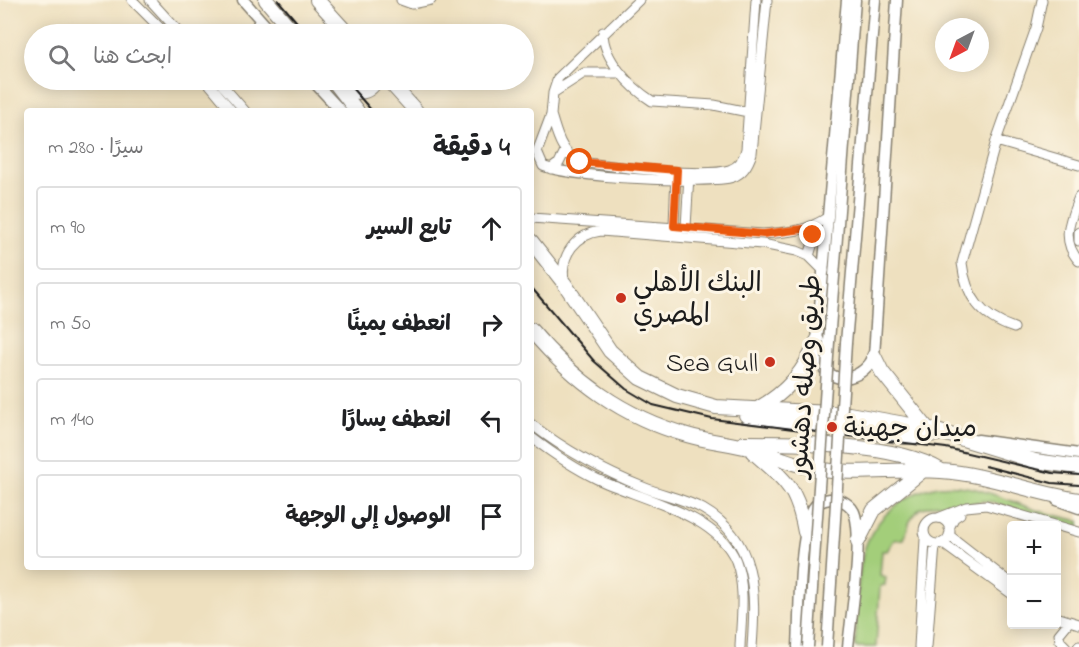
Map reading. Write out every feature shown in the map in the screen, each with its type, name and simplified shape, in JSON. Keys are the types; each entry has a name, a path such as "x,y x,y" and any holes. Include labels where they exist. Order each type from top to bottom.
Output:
{"highway":[{"path":"266,0 286,24"},
{"path":"317,0 339,24"},
{"path":"341,90 355,108"},
{"path":"349,90 353,92 366,90"},
{"path":"397,90 413,108"},
{"path":"534,245 564,283 597,336 624,366 658,388 696,403 735,408 849,414 927,428 1035,461 1079,467"},
{"path":"534,333 579,380 620,408 665,428 749,448 793,464 831,472 940,471 985,478 1046,495 1079,500"},
{"path":"757,409 779,395 798,376 817,341"},
{"path":"874,356 882,372 927,428"},
{"path":"735,408 747,416 823,424 905,437 943,433"},
{"path":"724,443 809,444 886,452 924,460 940,471"},
{"path":"749,448 790,485 801,508 805,532"},
{"path":"858,541 874,510 922,471"}],"main road":[{"path":"243,0 264,24"},
{"path":"847,0 817,341 823,366 840,378 849,378 862,373 874,356 897,0"},
{"name":"طريق وصله دهشور","path":"808,647 855,0"},
{"name":"طريق وصله دهشور","path":"827,647 844,367 875,0"},
{"path":"258,24 260,20"},
{"path":"321,90 338,108"},
{"path":"964,441 996,441 1079,454"},
{"path":"1046,495 1079,508"},
{"path":"798,647 805,532 813,508 824,500 837,499 850,506 855,515 858,541 848,647"}],"street":[{"path":"132,0 156,24"},
{"path":"150,0 172,24"},
{"path":"401,0 412,4 431,0"},
{"path":"639,0 561,74 553,93 551,115 538,144 539,162 551,170 689,175 727,171 738,165 746,149 767,0"},
{"path":"751,113 756,0"},
{"path":"1014,328 997,322 982,311 971,297 964,281 962,263 996,141 1036,28 1042,0"},
{"path":"603,33 606,51 621,73 652,100 714,105 751,113"},
{"path":"553,93 585,73 621,73"},
{"path":"214,90 229,108"},
{"path":"229,90 243,108"},
{"path":"551,115 562,147 559,163 551,170"},
{"path":"538,144 548,140 562,147 576,160 588,163 676,175"},
{"path":"996,141 1079,165"},
{"path":"674,226 676,175"},
{"path":"686,227 689,175"},
{"path":"1079,197 1068,225 1067,240 1072,254 1079,261"},
{"path":"534,218 589,220 763,234 811,228 828,217"},
{"path":"589,220 590,233"},
{"path":"809,256 813,243 811,228"},
{"path":"564,283 563,265 569,249 590,233 601,231 762,244 797,251 809,256 824,271"},
{"path":"1079,232 1079,241"},
{"path":"762,244 763,234"},
{"path":"534,426 610,473 702,508 719,520 737,541 753,578 752,647"},
{"path":"534,439 594,477 688,516 716,532 728,545 740,576 742,593 740,647"},
{"path":"920,647 925,524 966,507 986,505 1079,534"},
{"path":"927,647 939,544 949,531 956,516 979,509 993,510 1030,521"},
{"path":"938,518 945,521 949,531 1007,581"},
{"path":"1061,530 1079,534"},
{"path":"926,539 939,544 1007,591"},
{"path":"1061,620 1079,624"},
{"path":"1059,634 1068,623"},
{"path":"1056,629 1066,647"}],"green space":[{"path":"951,485 975,489 1039,511 1079,521 1079,529 1061,523 1061,521 1054,521 993,502 982,501 960,506 937,504 919,509 910,521 904,539 894,540 887,551 882,551 880,575 886,577 885,585 880,586 876,647 855,647 859,576 867,541 891,509 925,489"}],"railway":[{"path":"278,0 298,24"},
{"path":"354,90 369,108"},
{"path":"534,291 594,361 626,389 653,405 712,419 946,448 1053,473 1079,475"},
{"path":"985,466 1052,483 1079,485"}],"place":[{"name":"البنك الأهلي المصري","path":"621,298"},
{"name":"Sea Gull","path":"770,362"},
{"name":"ميدان جهينة","path":"832,427"}],"route":[{"path":"580,162 677,170 674,226 763,234 794,232 811,228 813,235"}]}
